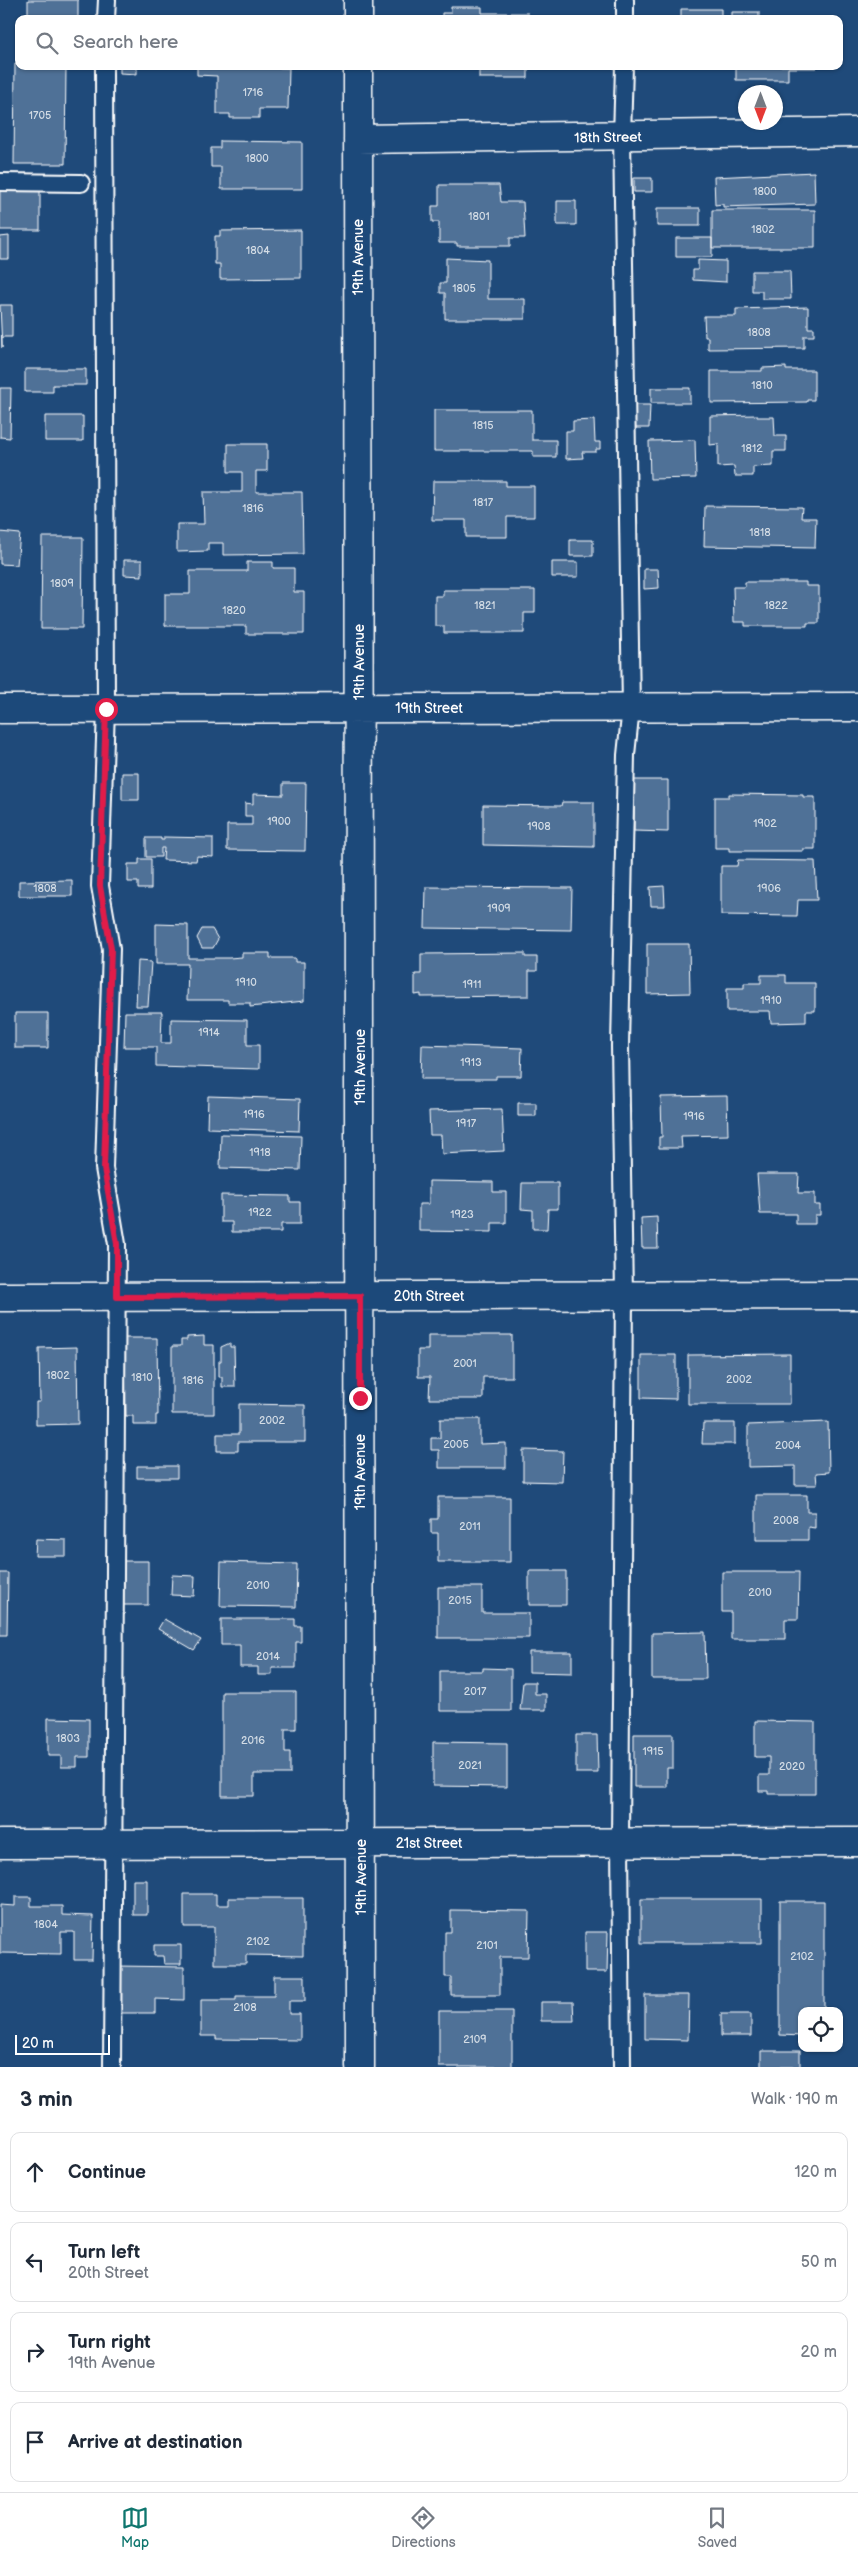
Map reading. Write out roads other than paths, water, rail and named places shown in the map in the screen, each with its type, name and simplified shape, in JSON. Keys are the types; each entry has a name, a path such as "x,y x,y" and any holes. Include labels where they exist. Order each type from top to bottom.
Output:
{"street":[{"path":"358,0 358,15"},
{"name":"19th Avenue","path":"358,70 360,2067"},
{"name":"18th Street","path":"358,139 622,137 858,132"},
{"name":"19th Street","path":"0,709 858,707"},
{"name":"20th Street","path":"0,1297 858,1295"},
{"name":"21st Street","path":"0,1844 858,1842"}],"lane":[{"path":"106,15 107,0"},
{"path":"625,0 625,15"},
{"path":"104,70 106,709 100,886 111,949 104,1168 117,1244 115,1843 112,2067"},
{"path":"622,2067 620,1842 624,1295 620,1046 626,755 631,707 622,137 624,70"},
{"path":"0,182 81,183"}]}
